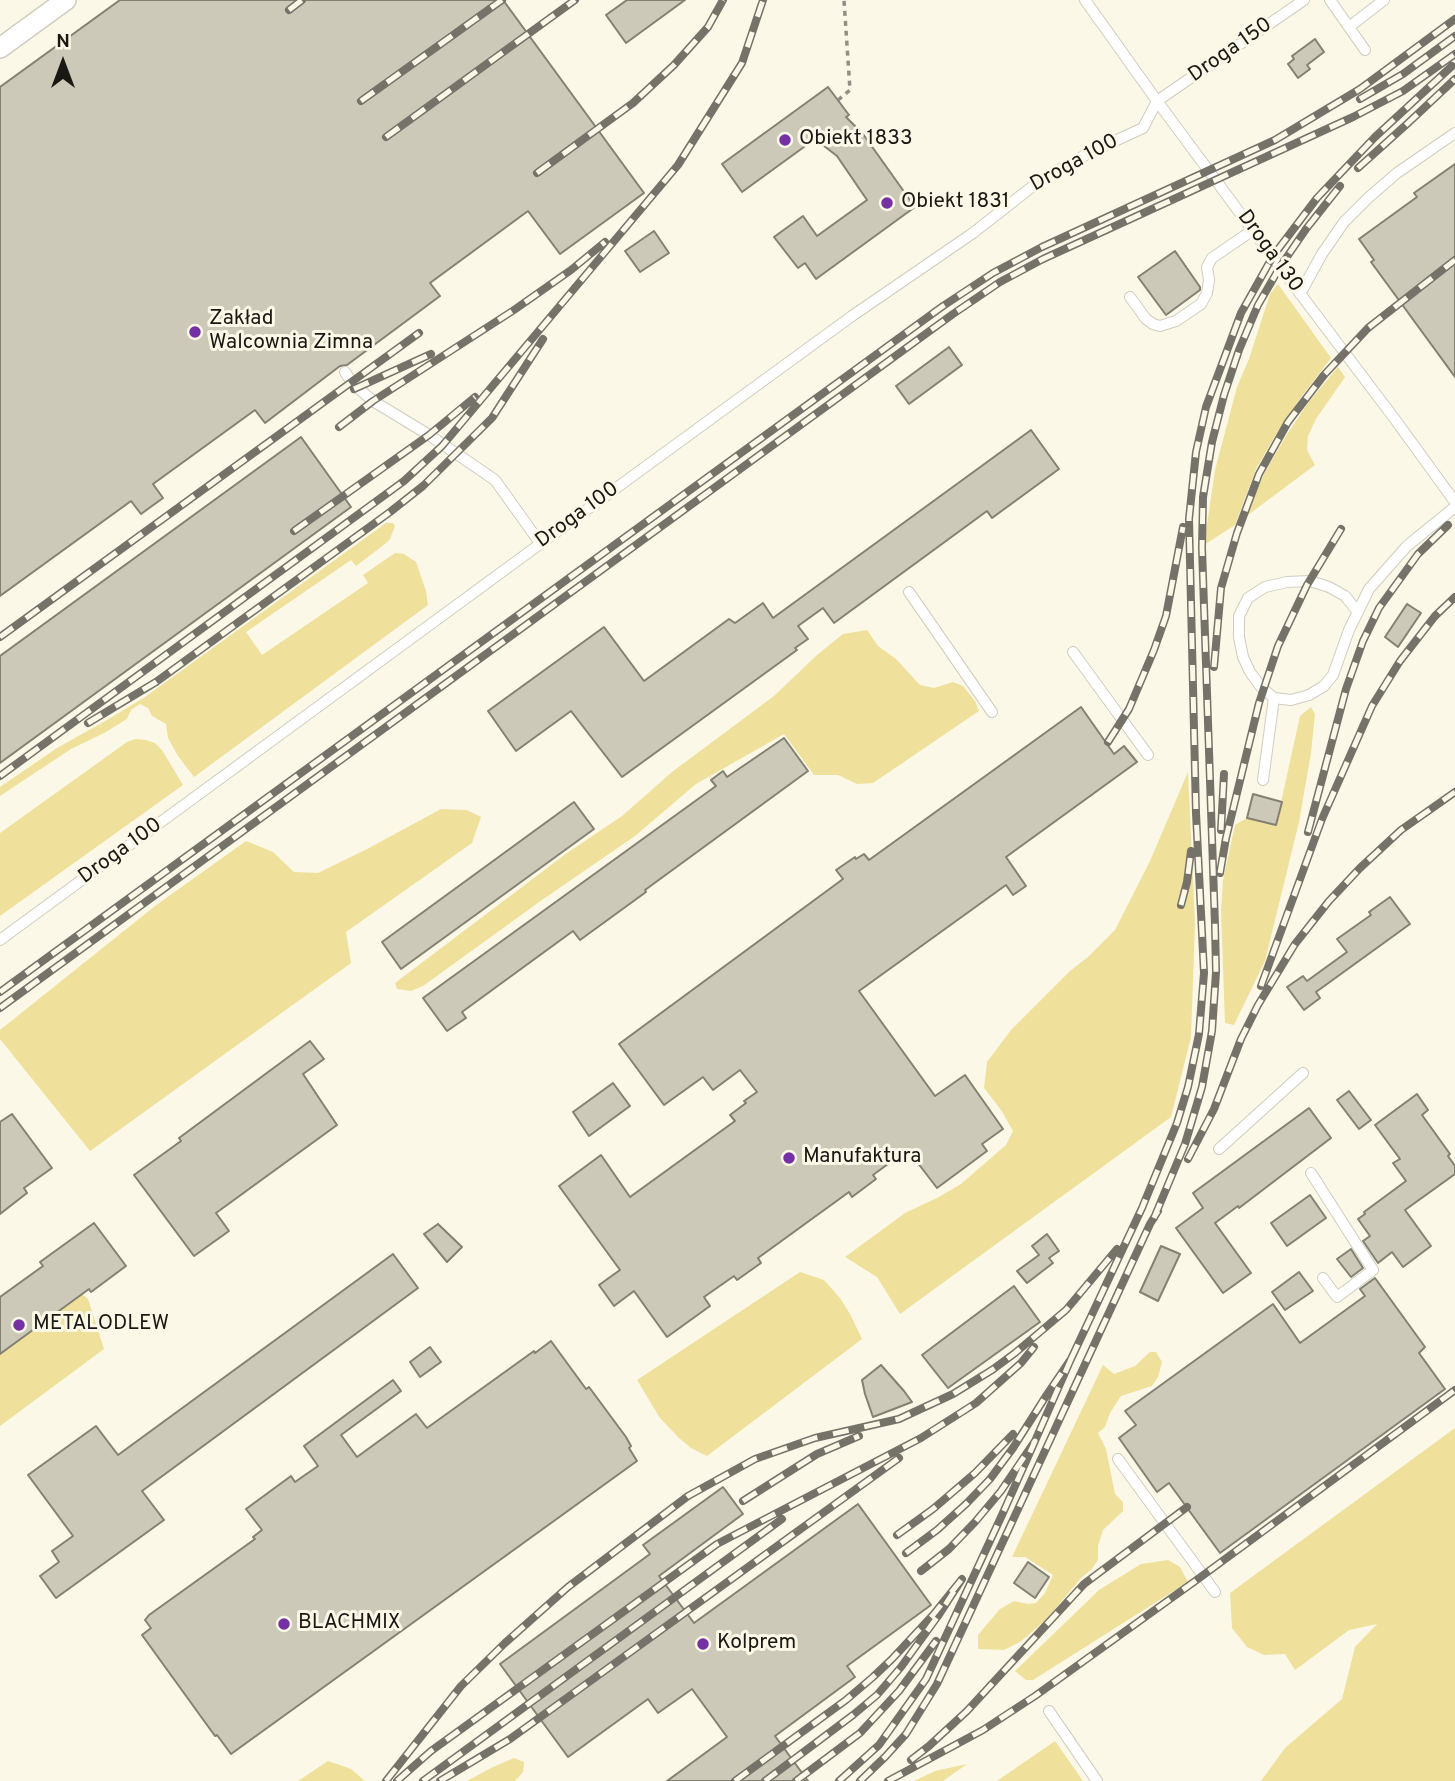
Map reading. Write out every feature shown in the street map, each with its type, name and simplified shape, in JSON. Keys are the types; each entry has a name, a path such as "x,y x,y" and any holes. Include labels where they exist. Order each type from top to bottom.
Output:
{"street":[{"path":"0,48 65,0"}],"lane":[{"name":"Droga 130","path":"1085,0 1157,102 1400,425 1455,505"},
{"name":"Droga 150","path":"1157,102 1304,0"},
{"path":"1330,0 1365,50"},
{"path":"1349,27 1384,0"},
{"name":"Droga 100","path":"0,940 852,316 973,233 1042,179 1143,128 1157,102"},
{"path":"1300,294 1344,222 1397,173 1455,133"},
{"path":"1130,298 1153,324 1160,326 1176,321 1201,304 1207,293 1208,267 1212,258 1254,230"},
{"path":"345,372 352,383 373,401 495,480 540,543"},
{"path":"1357,612 1345,596 1310,581 1265,587 1248,598 1239,616 1243,657 1250,672 1274,698 1291,700 1309,695 1324,686 1333,675 1349,630 1368,589 1408,546 1455,505"},
{"path":"909,592 992,712"},
{"path":"1073,652 1148,755"},
{"path":"1263,780 1274,698"},
{"path":"1219,1149 1303,1073"},
{"path":"1311,1173 1373,1270 1337,1297 1323,1278"},
{"path":"1118,1459 1215,1591"},
{"path":"1049,1711 1097,1781"}],"path":[{"path":"838,100 850,90 844,0"}],"shaded area":[{"path":"1278,284 1331,358 1278,431 1256,469 1235,525 1204,545 1215,470 1237,387 1270,294"},
{"path":"1338,367 1345,377 1316,419 1308,436 1307,450 1315,465 1244,518 1265,472 1286,436 1308,403"},
{"path":"386,523 393,523 395,526 385,544 356,566 351,560 246,632 262,655 368,583 363,575 395,553 404,554 416,562 428,605 194,777 168,738 166,724 152,716 148,708 140,704 131,710 127,719 71,749 0,796 0,787 57,748 145,697"},
{"path":"867,630 878,646 896,659 920,685 934,688 953,682 963,686 979,711 873,783 857,784 838,775 814,775 784,734 696,784 635,836 423,986 411,991 397,989 395,983 567,853 622,816 672,772 774,696 843,634"},
{"path":"1311,707 1315,714 1311,753 1299,822 1265,961 1234,1025 1225,1023 1221,911 1223,880 1235,825 1247,818 1276,825 1300,716"},
{"path":"135,739 155,743 183,785 0,916 0,833 127,742"},
{"path":"1188,772 1195,923 1191,1037 1171,1117 900,1314 877,1277 845,1257 905,1213 961,1184 1006,1145 1013,1131 984,1088 987,1062 1011,1030 1115,930 1150,861"},
{"path":"441,809 467,810 481,817 472,843 346,932 351,963 90,1151 0,1039 0,1030 155,906 246,841 273,852 294,872 318,873"},
{"path":"800,1272 824,1280 840,1298 862,1339 707,1456 691,1448 660,1418 637,1380"},
{"path":"82,1294 88,1299 104,1349 0,1426 0,1354"},
{"path":"1150,1352 1156,1352 1162,1362 1158,1377 1152,1386 1121,1396 1105,1427 1098,1433 1106,1449 1115,1494 1123,1502 1123,1511 1103,1530 1098,1546 1098,1560 1046,1620 1020,1642 1004,1650 978,1649 978,1635 1000,1609 1014,1601 1036,1603 1045,1593 1053,1575 1025,1557 1012,1557 1103,1365 1114,1374 1135,1366"},
{"path":"1455,1428 1455,1781 1261,1781 1285,1748 1342,1699 1355,1647 1377,1624 1349,1630 1295,1670 1285,1654 1264,1655 1247,1647 1232,1628 1230,1593"},
{"path":"1168,1560 1180,1567 1188,1582 1033,1680 1026,1680 1015,1671 1099,1590 1141,1564"},
{"path":"1055,1741 1083,1781 997,1781"},
{"path":"514,1758 524,1762 523,1772 515,1781 467,1781 491,1768"},
{"path":"328,1761 351,1769 365,1781 298,1781"},
{"path":"967,1764 943,1781 914,1781 935,1771"}],"building":[{"name":"Zakład Walcownia Zimna","path":"120,0 503,0 644,193 560,254 528,211 430,283 440,296 347,365 340,366 265,423 255,410 153,484 163,498 141,514 131,501 0,596 0,87"},
{"path":"627,0 685,0 626,43 606,15"},
{"path":"1315,39 1324,52 1307,65 1310,69 1298,78 1288,64 1294,59 1292,56"},
{"path":"828,87 849,115 846,117 863,134 915,207 816,279 805,263 798,268 774,237 803,216 817,236 867,200 837,156 815,139 742,192 722,164"},
{"path":"1455,164 1455,377 1371,262 1374,260 1359,239 1417,197 1414,193"},
{"path":"654,231 669,253 640,272 625,251"},
{"path":"1175,251 1200,290 1166,315 1138,277"},
{"path":"949,347 962,365 909,404 896,386"},
{"path":"1031,430 1059,469 992,518 987,511 834,623 823,608 798,626 808,639 795,648 797,650 622,777 571,711 516,751 488,711 604,627 644,681 729,619 735,623 763,603 773,618"},
{"path":"301,437 351,507 0,763 0,656"},
{"path":"1407,604 1421,613 1398,647 1385,637"},
{"path":"1081,707 1114,754 1124,746 1137,762 1006,857 1026,886 1013,895 1006,885 859,991 935,1096 965,1075 1003,1129 982,1144 987,1151 937,1188 914,1158 909,1161 903,1153 873,1175 876,1179 852,1197 849,1192 758,1258 761,1263 737,1280 734,1276 704,1297 710,1306 667,1337 634,1291 614,1306 599,1285 620,1270 559,1186 601,1155 630,1197 735,1121 730,1115 757,1092 740,1070 713,1090 703,1077 664,1105 619,1044 843,879 836,870 864,854 869,860"},
{"path":"784,738 808,771 580,940 573,931 462,1012 466,1018 447,1031 423,998 716,786 711,780 723,771 727,777"},
{"path":"1253,794 1282,802 1276,825 1247,818"},
{"path":"574,802 594,829 401,969 382,942"},
{"path":"1390,897 1410,924 1316,992 1320,998 1304,1010 1287,987 1303,976 1307,981 1347,952 1337,939 1371,915 1369,912"},
{"path":"310,1041 324,1059 303,1074 337,1125 216,1213 229,1231 194,1256 134,1175 181,1141 179,1138"},
{"path":"613,1083 630,1106 589,1136 573,1112"},
{"path":"1349,1091 1371,1120 1359,1129 1337,1100"},
{"path":"1417,1094 1428,1110 1422,1115 1450,1154 1448,1156 1455,1166 1455,1174 1405,1210 1431,1246 1403,1267 1392,1252 1378,1263 1363,1241 1370,1236 1358,1219 1406,1181 1393,1163 1400,1159 1375,1125"},
{"path":"1309,1108 1331,1138 1215,1223 1251,1273 1223,1293 1176,1228 1203,1208 1193,1193"},
{"path":"12,1114 52,1168 24,1188 27,1193 0,1214 0,1122"},
{"path":"1310,1195 1326,1218 1287,1246 1271,1223"},
{"path":"94,1223 126,1266 91,1292 89,1289 0,1354 0,1297 43,1266 40,1262"},
{"path":"438,1224 462,1247 447,1262 424,1234"},
{"path":"1047,1234 1059,1251 1049,1258 1053,1263 1027,1283 1017,1271 1039,1255 1032,1246"},
{"path":"1161,1246 1180,1254 1158,1301 1140,1292"},
{"path":"1351,1249 1363,1268 1351,1277 1337,1259"},
{"path":"393,1254 418,1288 142,1491 164,1520 56,1598 40,1576 59,1562 52,1551 73,1536 28,1475 96,1426 118,1455"},
{"path":"1299,1272 1313,1291 1285,1310 1272,1292"},
{"path":"1375,1278 1425,1347 1419,1353 1445,1389 1220,1553 1169,1483 1157,1492 1119,1438 1136,1425 1125,1411 1273,1304 1300,1343 1365,1296 1360,1289"},
{"path":"1014,1286 1040,1322 948,1388 922,1355"},
{"path":"551,1341 626,1437 637,1461 231,1754 142,1635 151,1628 145,1620 255,1539 253,1537 262,1530 246,1509 291,1476 295,1482 318,1466 304,1446 393,1380 401,1391 341,1435 357,1457 416,1414 427,1428"},
{"path":"430,1347 441,1362 420,1377 410,1362"},
{"path":"881,1365 912,1402 873,1417 862,1380"},
{"name":"Kolprem","path":"723,1487 743,1514 659,1576 694,1623 858,1504 931,1605 847,1666 855,1677 775,1736 808,1781 667,1781 727,1737 692,1689 658,1713 648,1699 568,1757 500,1664 650,1554 643,1545"},
{"path":"1028,1562 1049,1577 1035,1598 1014,1583"}],"railway":[{"path":"289,10 302,0"},
{"path":"361,101 502,0"},
{"path":"386,137 575,0"},
{"path":"537,173 633,103 674,65 708,27 723,0"},
{"path":"0,776 404,481 442,446 678,165 742,63 763,0"},
{"path":"0,992 943,306 993,273 1042,247 1275,140 1360,89 1455,19"},
{"path":"1360,99 1403,74 1455,36"},
{"path":"0,1008 1000,282 1043,259 1353,117 1403,91 1455,54"},
{"path":"1071,1359 1142,1208 1177,1123 1199,1034 1204,973 1196,813 1189,519 1196,452 1206,407 1241,313 1273,256 1317,198 1375,137 1452,66"},
{"path":"1358,168 1455,79"},
{"path":"1154,1218 1185,1144 1202,1087 1212,1031 1216,972 1202,548 1203,497 1212,442 1239,350 1258,305 1306,229 1340,186"},
{"path":"339,427 373,401 514,310 605,242"},
{"path":"1214,667 1221,588 1237,533 1259,474 1288,422 1324,375 1368,328 1455,260"},
{"path":"0,637 419,333"},
{"path":"88,723 156,682 423,486 492,418 543,339"},
{"path":"354,389 431,354"},
{"path":"294,531 429,435 475,397"},
{"path":"1308,832 1346,689 1363,641 1379,608 1418,554 1448,525"},
{"path":"1108,742 1129,709 1166,616 1183,527"},
{"path":"1220,873 1259,703 1278,646 1307,585 1341,529"},
{"path":"1261,986 1322,819 1372,706 1400,661 1435,616 1455,597"},
{"path":"1221,830 1224,774"},
{"path":"1188,1159 1214,1109 1241,1039 1295,944 1329,901 1360,868 1401,830 1455,792"},
{"path":"1181,905 1191,851"},
{"path":"860,1781 906,1734 937,1684 1158,1211"},
{"path":"386,1781 461,1686 505,1643 568,1587 688,1496 755,1459 815,1438 899,1419 953,1394 1015,1353 1066,1310 1117,1249"},
{"path":"397,1781 431,1751 717,1544 921,1438 976,1403 1021,1363 1034,1347"},
{"path":"906,1553 937,1530 990,1479 1071,1359 1035,1441"},
{"path":"888,1781 983,1730 1035,1696 1455,1390"},
{"path":"897,1535 975,1473 1013,1434"},
{"path":"743,1501 817,1454 859,1436"},
{"path":"839,1781 879,1745 926,1679 1035,1441 1001,1491 975,1522 949,1549 921,1571"},
{"path":"440,1781 510,1739 899,1458"},
{"path":"911,1760 967,1711 1084,1584 1187,1507"},
{"path":"423,1781 782,1519"},
{"path":"735,1781 846,1700 873,1677 933,1615 962,1579 901,1667 877,1695 765,1781"},
{"path":"796,1781 860,1733 899,1691 936,1641"}],"place":[{"name":"Obiekt 1833","path":"785,140"},
{"name":"Obiekt 1831","path":"887,203"},
{"name":"Zakład Walcownia Zimna","path":"195,332"},
{"name":"Manufaktura","path":"789,1158"},
{"name":"METALODLEW","path":"19,1325"},
{"name":"BLACHMIX","path":"284,1624"},
{"name":"Kolprem","path":"703,1644"}]}
